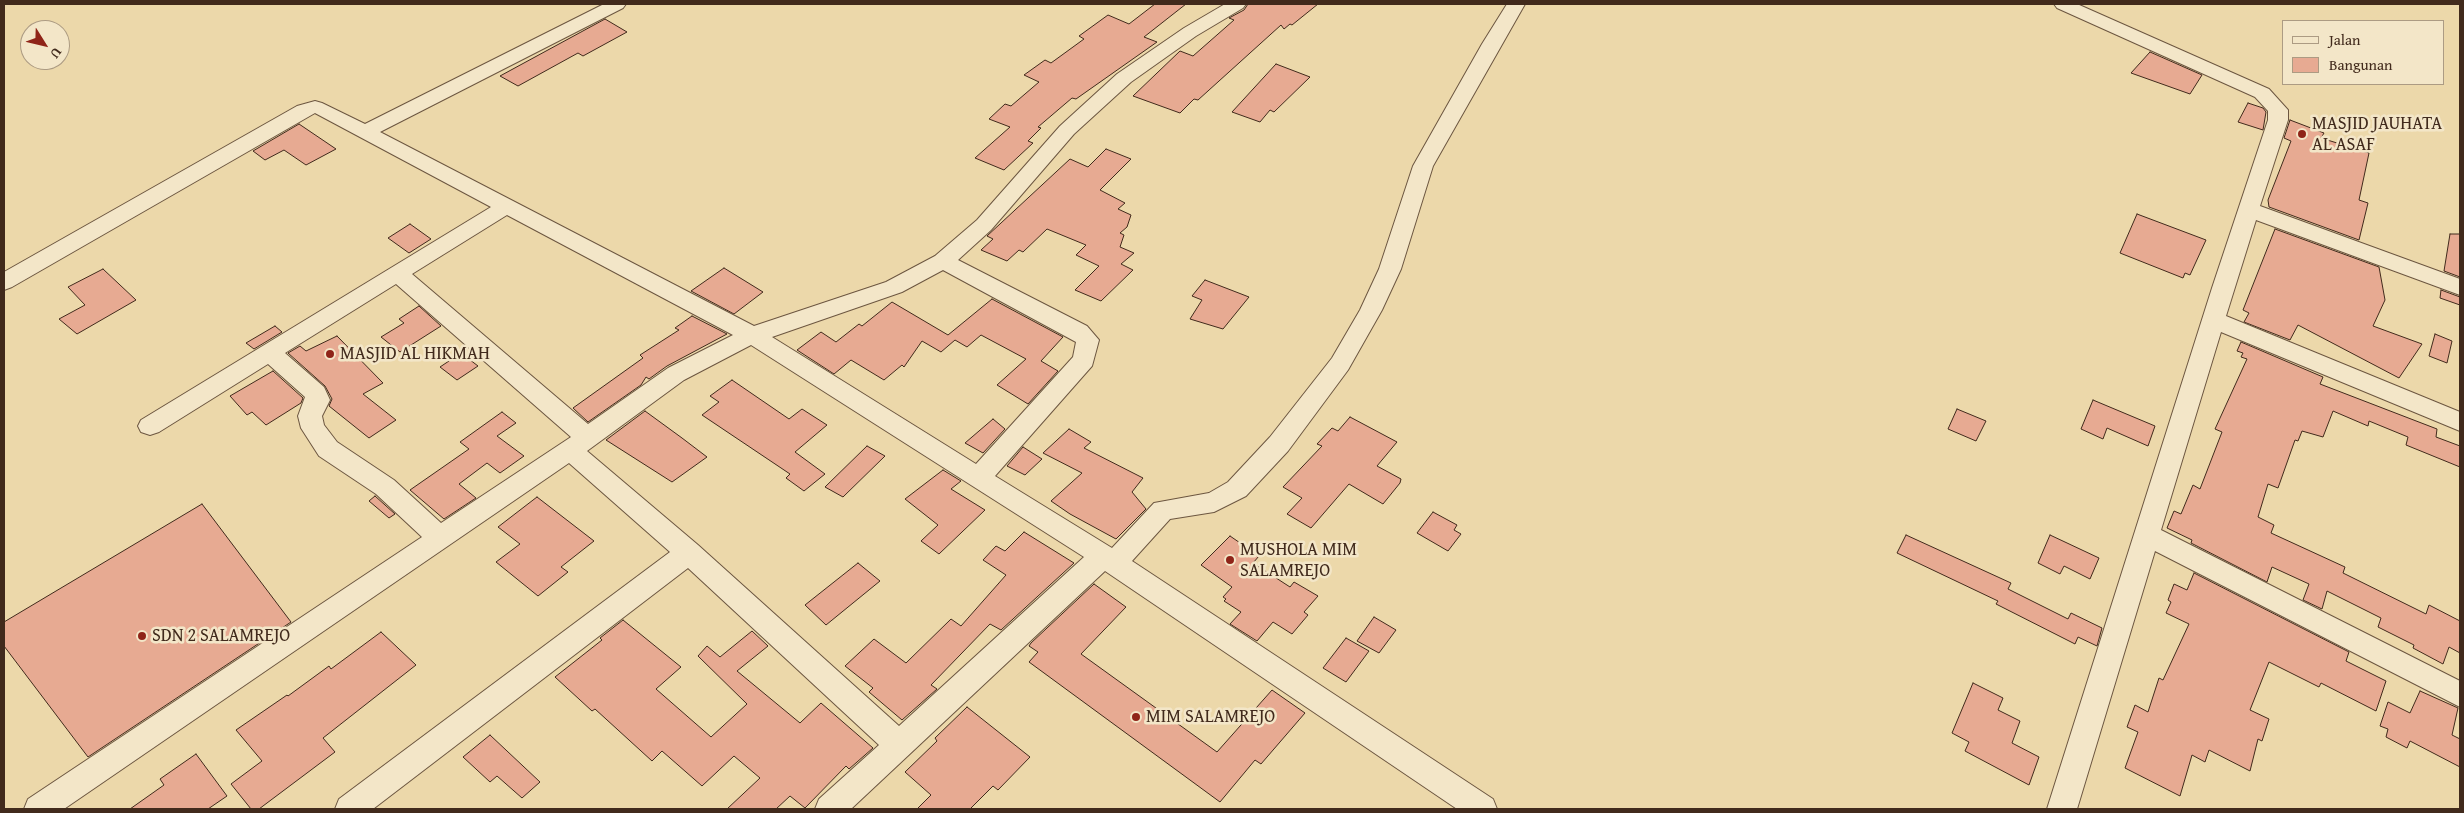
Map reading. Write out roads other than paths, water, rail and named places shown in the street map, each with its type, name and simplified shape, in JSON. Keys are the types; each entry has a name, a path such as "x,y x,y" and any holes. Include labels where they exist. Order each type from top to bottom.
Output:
{"street":[{"path":"365,132 618,4"},
{"path":"39,809 579,444 676,374 752,335 894,287 943,261 984,225 1067,130 1124,78 1190,32 1237,4"},
{"path":"830,809 1163,510 1214,502 1237,489 1279,444 1340,364 1370,310 1390,269 1422,166 1476,69 1516,4"},
{"path":"2062,809 2248,210 2278,120 2278,110 2272,100 2262,93 2063,4"},
{"path":"4,282 298,112 315,108 325,110 752,335 1108,560 1482,809"},
{"path":"150,426 507,206"},
{"path":"2248,210 2460,287"},
{"path":"943,261 1079,332 1088,340 1084,360 978,478"},
{"path":"398,274 579,444 689,553 900,745"},
{"path":"2214,320 2460,422"},
{"path":"270,353 316,393 318,400 310,416 312,428 328,449 385,487 440,538"},
{"path":"2148,536 2460,695"},
{"path":"350,809 689,553"}],"place":[{"name":"MASJID JAUHATA AL ASAF","path":"2302,134"},
{"name":"MASJID AL HIKMAH","path":"330,354"},
{"name":"MUSHOLA MIM SALAMREJO","path":"1230,560"},
{"name":"SDN 2 SALAMREJO","path":"142,636"},
{"name":"MIM SALAMREJO","path":"1136,717"}]}
